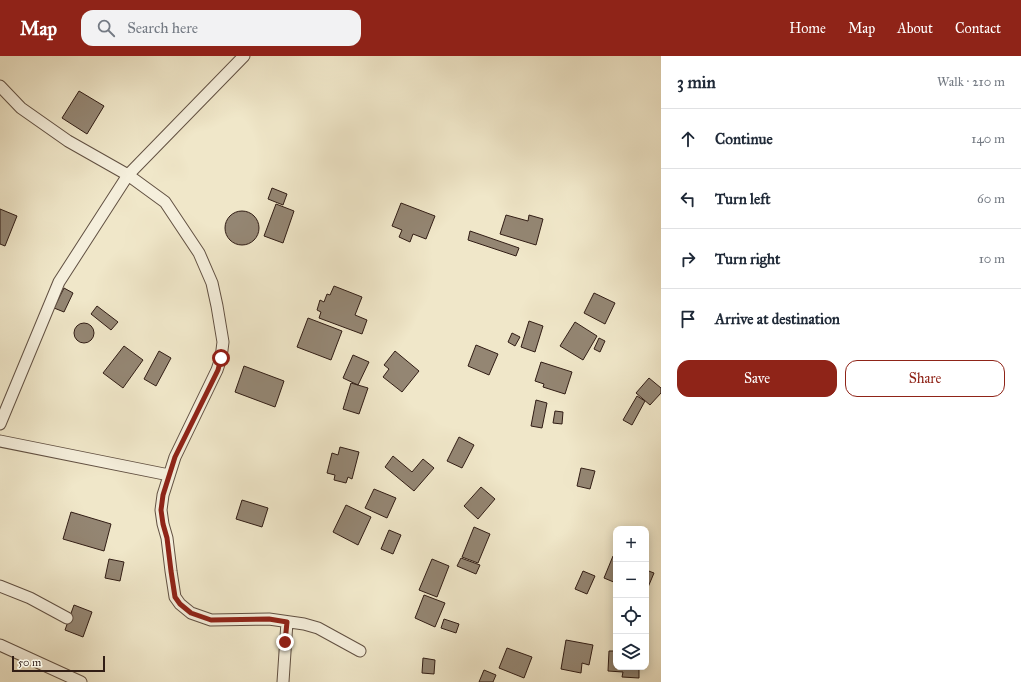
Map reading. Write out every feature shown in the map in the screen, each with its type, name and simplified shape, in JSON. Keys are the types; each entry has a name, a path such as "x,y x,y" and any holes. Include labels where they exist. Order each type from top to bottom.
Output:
{"street":[{"path":"0,424 59,282 128,175 244,56"},
{"path":"0,86 21,108 68,141 128,175 165,202 199,253 212,283 224,342 221,358 218,370 175,457 163,495 161,510 167,538 175,597 180,604 191,613 211,620 269,619 318,628 360,651"},
{"path":"0,441 169,475"},
{"path":"0,586 30,598 67,618"},
{"path":"283,682 287,622"},
{"path":"0,645 81,682"}],"building":[{"path":"79,91 104,106 87,134 62,118"},
{"path":"272,188 287,194 283,205 268,199"},
{"path":"401,203 435,216 426,239 413,234 410,242 399,237 402,230 392,226"},
{"path":"276,204 294,211 283,243 264,236"},
{"path":"0,209 17,216 5,246 0,244"},
{"path":"245,211 252,213 257,218 259,228 257,238 252,243 239,245 232,243 227,238 225,225 227,218 232,213"},
{"path":"506,215 528,221 529,215 543,219 536,245 500,234"},
{"path":"470,231 519,248 516,256 468,240"},
{"path":"334,286 362,297 355,315 367,320 362,334 319,318 321,312 317,310 320,300 324,302 327,294 330,295"},
{"path":"64,288 73,293 64,312 54,308"},
{"path":"594,293 615,303 605,324 584,313"},
{"path":"97,306 118,322 111,330 91,314"},
{"path":"308,318 342,331 331,360 297,347"},
{"path":"529,321 543,326 535,352 521,347"},
{"path":"575,322 597,336 583,360 560,346"},
{"path":"84,323 91,326 94,333 91,340 84,343 77,340 74,333 77,326"},
{"path":"512,333 520,337 515,346 508,342"},
{"path":"599,338 605,341 600,352 594,349"},
{"path":"476,345 498,354 489,375 468,366"},
{"path":"124,346 143,360 123,388 103,373"},
{"path":"159,351 171,358 156,386 144,379"},
{"path":"395,351 419,371 402,392 383,377 389,369 384,365"},
{"path":"353,355 369,362 358,385 343,378"},
{"path":"541,362 572,372 565,394 543,387 544,384 535,381"},
{"path":"244,366 284,381 275,407 235,392"},
{"path":"649,378 661,388 661,393 650,405 636,393"},
{"path":"351,383 368,388 359,414 343,409"},
{"path":"637,396 645,401 632,425 623,420"},
{"path":"536,400 547,403 542,428 531,426"},
{"path":"555,411 563,412 562,424 553,423"},
{"path":"459,437 474,445 462,468 447,461"},
{"path":"340,447 359,452 352,479 348,477 346,483 334,480 335,475 327,473 332,453 338,455"},
{"path":"393,456 412,472 423,459 434,468 414,491 385,467"},
{"path":"581,468 595,471 590,489 577,486"},
{"path":"481,487 495,499 478,519 464,506"},
{"path":"374,489 396,498 387,518 365,508"},
{"path":"242,500 268,508 262,527 236,519"},
{"path":"346,505 371,517 358,545 333,532"},
{"path":"71,512 111,524 104,551 63,539"},
{"path":"474,527 490,534 478,563 462,557"},
{"path":"389,530 401,535 393,554 381,549"},
{"path":"613,556 613,582 604,578"},
{"path":"461,558 480,565 476,574 457,566"},
{"path":"109,559 124,562 120,581 105,578"},
{"path":"432,559 449,566 437,597 419,590"},
{"path":"583,571 595,576 587,594 575,589"},
{"path":"649,571 654,573 649,585"},
{"path":"424,595 445,603 435,627 415,618"},
{"path":"74,605 92,612 83,637 65,630"},
{"path":"444,619 459,624 456,633 441,628"},
{"path":"566,640 593,645 589,665 582,663 581,673 561,669"},
{"path":"507,648 532,657 524,678 499,668"},
{"path":"609,651 613,651 613,670 639,670 639,678 622,677 623,672 608,671"},
{"path":"423,658 435,660 434,674 422,673"},
{"path":"484,670 496,675 493,682 479,682"}],"route":[{"path":"221,358 218,370 175,457 167,478 163,495 161,510 170,556 175,597 180,604 191,613 211,620 269,619 287,622 285,642"}]}
